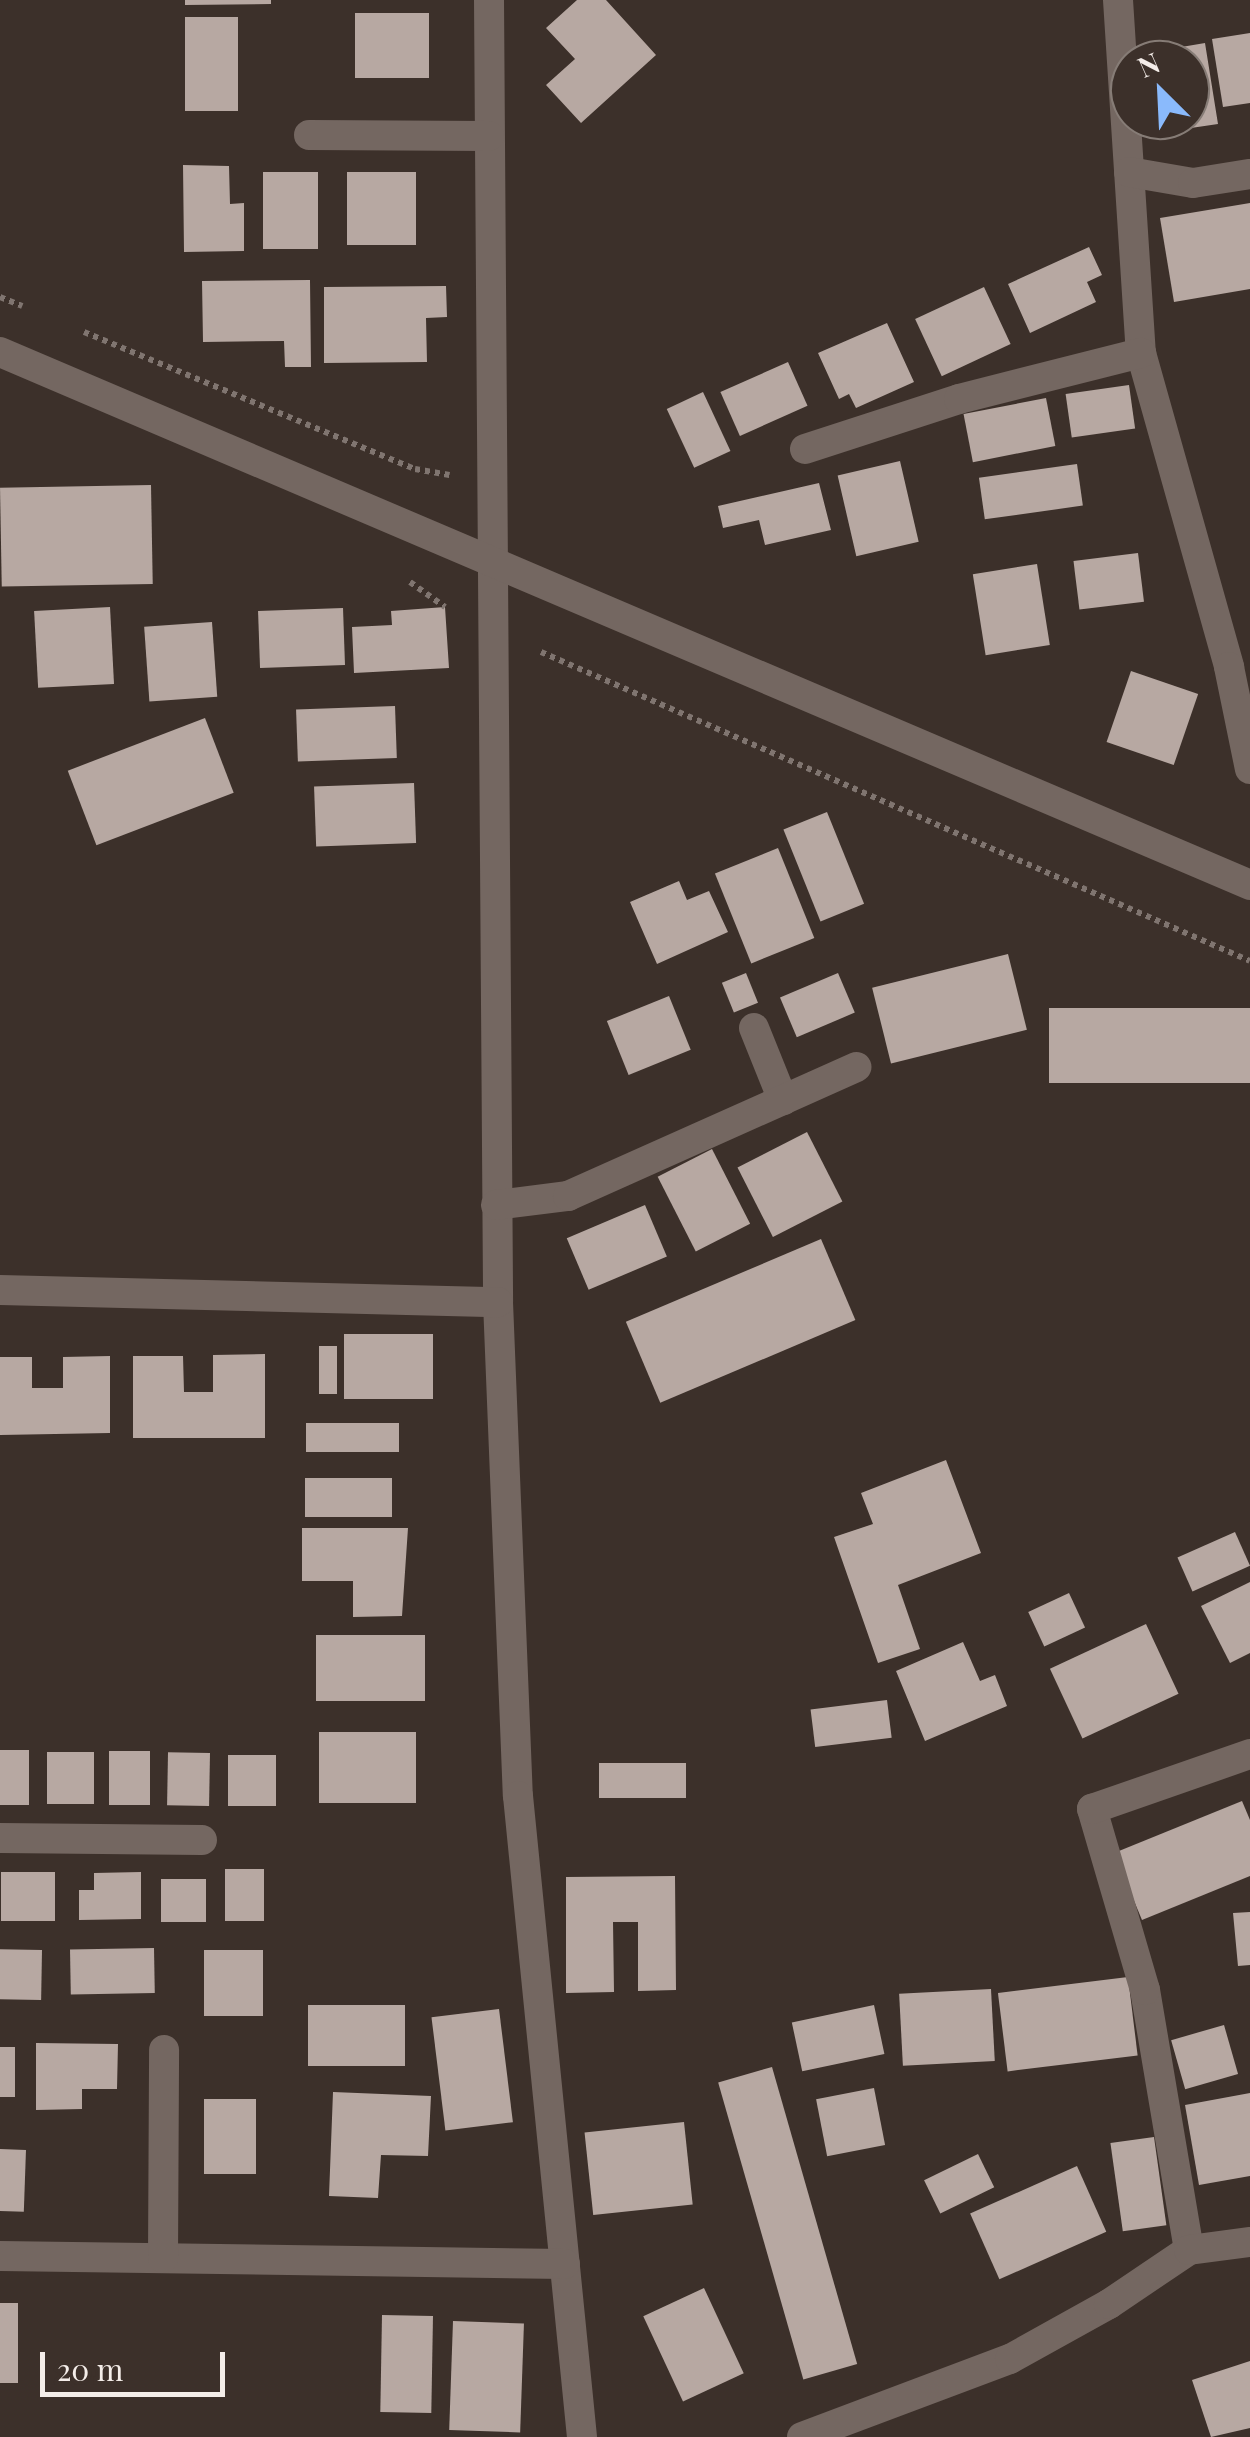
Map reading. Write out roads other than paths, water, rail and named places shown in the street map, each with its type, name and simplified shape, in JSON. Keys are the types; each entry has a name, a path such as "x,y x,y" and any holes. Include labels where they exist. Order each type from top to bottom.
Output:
{"street":[{"path":"488,0 498,1302 518,1796 582,2437"},
{"path":"1118,0 1141,353 1229,668 1250,768"},
{"path":"309,135 489,136"},
{"path":"1130,172 1192,183 1250,174"},
{"path":"0,352 1250,885"},
{"path":"804,449 959,399 1141,353"},
{"path":"754,1028 783,1100"},
{"path":"496,1205 568,1196 856,1067"},
{"path":"0,1290 498,1302"},
{"path":"1188,2250 1145,1990 1092,1809 1250,1754"},
{"path":"0,1838 202,1840"},
{"path":"163,2258 164,2050"},
{"path":"802,2437 861,2426 1010,2360 1109,2304 1188,2250 1250,2242"},
{"path":"0,2256 564,2264"}]}
